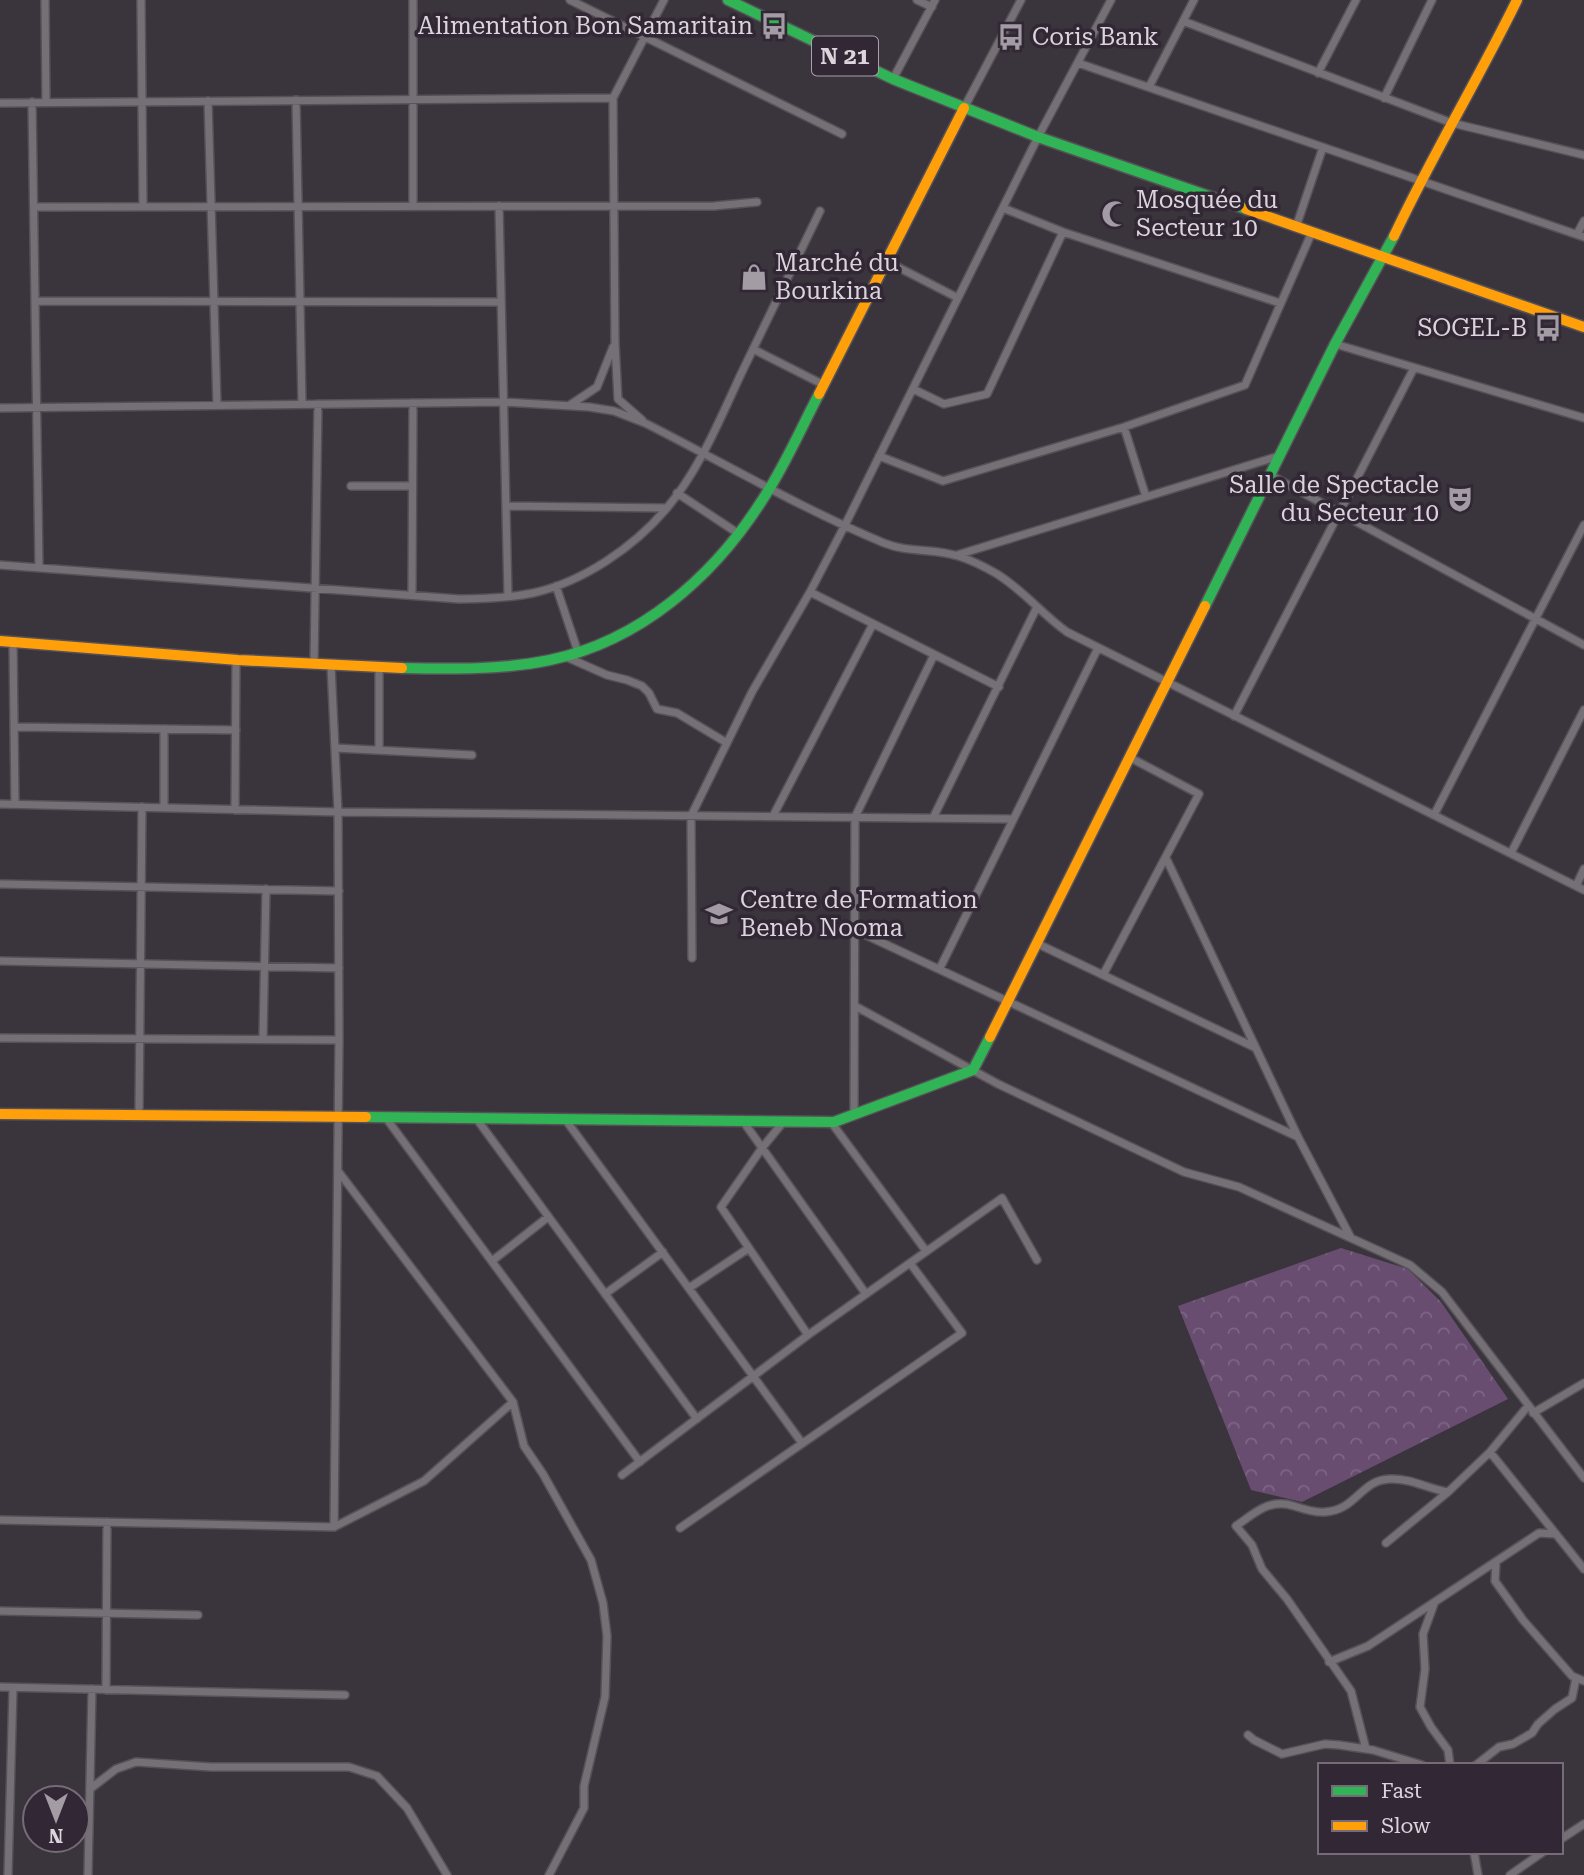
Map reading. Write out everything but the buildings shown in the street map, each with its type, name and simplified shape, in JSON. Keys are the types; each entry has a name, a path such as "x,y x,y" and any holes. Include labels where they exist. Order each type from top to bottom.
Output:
{"street":[{"path":"45,0 46,102"},
{"path":"141,0 143,207"},
{"path":"412,0 413,206"},
{"path":"570,0 842,134"},
{"path":"645,422 618,399 613,98 664,0"},
{"name":"N 21","path":"728,0 892,79 1038,137 1584,327"},
{"path":"892,79 933,4 917,0"},
{"path":"0,641 314,665 476,670 510,667 578,652 619,635 654,615 707,571 739,534 770,487 1021,0"},
{"path":"692,958 691,816 752,692 845,525 1038,137 1111,0"},
{"path":"1149,87 1194,0"},
{"path":"1318,73 1356,0"},
{"path":"1384,98 1432,0"},
{"path":"0,1114 831,1122 973,1070 1335,344 1383,258 1420,180 1517,0"},
{"path":"1183,21 1452,123 1584,155"},
{"path":"1078,62 1580,235 1584,220"},
{"path":"0,103 613,98"},
{"path":"296,100 302,404"},
{"path":"208,101 217,405"},
{"path":"32,102 40,567"},
{"path":"1296,227 1322,147"},
{"path":"34,207 714,206 757,202"},
{"path":"499,206 508,596"},
{"path":"1003,208 1063,232 1280,303"},
{"path":"0,565 459,599 534,593 556,586 599,565 622,550 667,508 703,453 820,211"},
{"path":"913,389 944,404 987,394 1063,232"},
{"path":"879,456 943,481 1124,427 1245,385 1312,232"},
{"path":"888,262 958,298"},
{"path":"35,301 501,302"},
{"path":"569,405 597,387 615,343"},
{"path":"1335,344 1584,418"},
{"path":"753,349 824,385"},
{"path":"1234,716 1414,368"},
{"path":"0,408 503,402 569,405 614,411 645,422 845,525 900,548 957,555 979,565 1017,587 1067,632 1584,890"},
{"path":"412,403 412,595"},
{"path":"314,665 317,404"},
{"path":"1124,427 1146,497"},
{"path":"957,555 1279,456"},
{"path":"1270,475 1584,645"},
{"path":"351,486 412,485"},
{"path":"677,493 739,534"},
{"path":"506,506 667,508"},
{"path":"1434,815 1584,524"},
{"path":"556,586 578,652"},
{"path":"810,592 999,687"},
{"path":"933,818 1037,607"},
{"path":"773,817 873,624"},
{"path":"13,642 15,804"},
{"path":"940,968 1098,648"},
{"path":"854,1114 855,817 934,655"},
{"path":"563,656 607,675 642,686 657,709 677,713 727,743"},
{"path":"235,810 236,659"},
{"path":"331,666 339,891 334,1527"},
{"path":"379,667 379,750"},
{"path":"1511,853 1584,710"},
{"path":"14,727 236,730"},
{"path":"164,729 164,808"},
{"path":"335,748 472,755"},
{"path":"1104,975 1199,794 1129,757"},
{"path":"0,804 338,812 1013,819"},
{"path":"139,1114 142,807"},
{"path":"1166,858 1298,1137 1351,1238"},
{"path":"1576,886 1584,869"},
{"path":"0,884 339,891"},
{"path":"263,1039 266,889"},
{"path":"855,930 1298,1137"},
{"path":"1036,943 1256,1048"},
{"path":"0,961 339,968"},
{"path":"855,1006 998,1084 1184,1172 1239,1187 1410,1265 1442,1292 1584,1478"},
{"path":"0,1038 339,1040"},
{"path":"386,1118 640,1462"},
{"path":"476,1118 696,1419"},
{"path":"565,1119 802,1443"},
{"path":"743,1121 866,1294"},
{"path":"784,1121 720,1207 808,1335"},
{"path":"831,1122 926,1251"},
{"path":"338,1170 513,1402 524,1446 543,1474 591,1560 603,1602 607,1636 606,1697 584,1786 584,1808 549,1875"},
{"path":"622,1475 808,1335 1002,1198 1037,1261"},
{"path":"492,1261 548,1217"},
{"path":"689,1289 749,1248"},
{"path":"605,1294 663,1252"},
{"path":"680,1528 962,1333 910,1263"},
{"path":"1386,1543 1448,1492 1531,1410 1584,1383"},
{"path":"0,1520 334,1527 424,1481 513,1402"},
{"path":"1490,1452 1584,1569"},
{"path":"1366,1749 1351,1690 1287,1599 1262,1569 1252,1545 1236,1526 1260,1508 1279,1503 1323,1513 1339,1510 1350,1505 1368,1486 1390,1479 1419,1483 1448,1492"},
{"path":"106,1690 107,1522"},
{"path":"1329,1662 1368,1646 1539,1534 1556,1534"},
{"path":"1479,1763 1499,1747 1513,1744 1532,1733 1555,1709 1572,1698 1580,1679 1523,1620 1495,1581 1496,1563"},
{"path":"1434,1603 1423,1634 1425,1669 1420,1707 1448,1750 1450,1763"},
{"path":"0,1611 198,1615"},
{"path":"0,1687 345,1695"},
{"path":"8,1875 13,1688"},
{"path":"90,1784 92,1689"},
{"path":"1248,1735 1282,1754 1325,1744 1366,1749 1415,1763"},
{"path":"91,1788 116,1769 136,1762 211,1768 349,1768 377,1776 407,1808 447,1875"},
{"path":"1563,1838 1584,1824"},
{"path":"88,1854 88,1875"},
{"path":"1474,1854 1478,1875"},
{"path":"1510,1875 1540,1854"}],"green space":[{"path":"1341,1248 1408,1269 1441,1302 1508,1399 1302,1502 1251,1490 1178,1306"}],"traffic: fast":[{"path":"728,0 893,79 1038,137 1246,209"},
{"path":"1205,606 1335,344 1394,236"},
{"path":"402,668 458,669 550,660 583,651 644,621 697,580 742,530 777,476 819,394"},
{"path":"366,1117 834,1122 973,1070 990,1037"}],"traffic: slow":[{"path":"1394,236 1517,0"},
{"path":"819,394 964,108"},
{"path":"1246,209 1584,327"},
{"path":"990,1037 1205,606"},
{"path":"0,641 238,660 402,668"},
{"path":"0,1114 366,1117"}],"place":[{"name":"Alimentation Bon Samaritain","path":"774,26"},
{"name":"Coris Bank","path":"1011,37"},
{"name":"Mosquée du Secteur 10","path":"1115,214"},
{"name":"Marché du Bourkina","path":"754,277"},
{"name":"SOGEL-B","path":"1548,328"},
{"name":"Salle de Spectacle du Secteur 10","path":"1460,499"},
{"name":"Centre de Formation Beneb Nooma","path":"719,914"}]}
